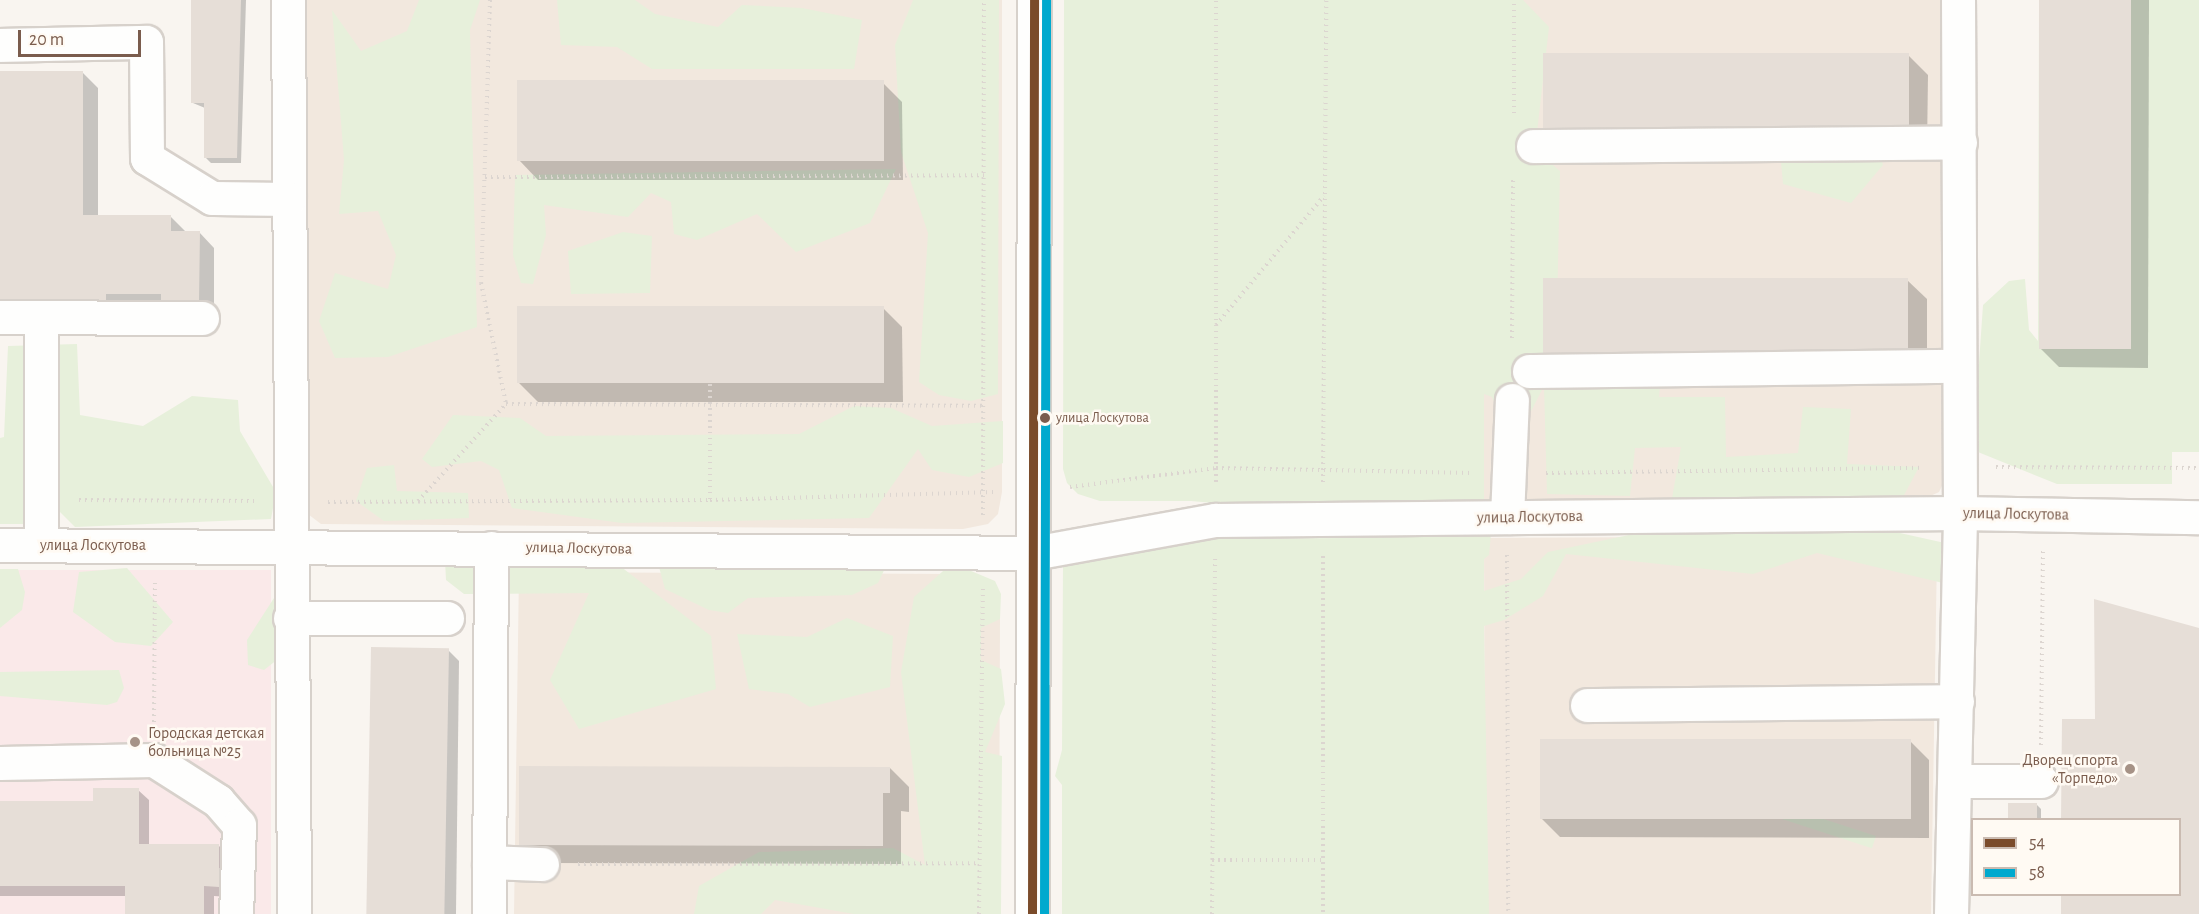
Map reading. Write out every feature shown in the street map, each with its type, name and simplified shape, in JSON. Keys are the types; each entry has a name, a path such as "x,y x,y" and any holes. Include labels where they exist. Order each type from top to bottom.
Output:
{"street":[{"path":"288,0 289,545 294,914"},
{"path":"1032,914 1034,0"},
{"path":"1951,914 1960,513 1958,0"},
{"path":"0,45 146,42 147,158 212,198 289,199"},
{"path":"1523,155 1960,142"},
{"path":"0,317 202,318"},
{"path":"41,317 41,545"},
{"path":"1529,371 1959,366"},
{"path":"1507,517 1512,400"},
{"name":"улица Лоскутова","path":"0,545 289,545 1033,553 1215,520 1323,522 1507,517 1960,513 2199,517"},
{"path":"489,914 491,548"},
{"path":"290,618 447,618"},
{"path":"1587,705 1957,701"},
{"path":"0,763 154,760 218,801 239,825 236,914"},
{"path":"1954,781 2041,781"},
{"path":"489,862 542,864"}],"path":[{"path":"490,0 481,283 506,404"},
{"path":"983,526 984,0"},
{"path":"1212,914 1216,468 1216,0"},
{"path":"1323,914 1326,0"},
{"path":"1514,0 1514,118"},
{"path":"1512,342 1523,155"},
{"path":"485,177 984,175"},
{"path":"1216,325 1324,195"},
{"path":"710,384 710,500"},
{"path":"417,501 506,404 984,406"},
{"path":"1061,488 1216,468 1510,473 1960,467 2199,468"},
{"path":"40,499 289,502 710,500 1002,492"},
{"path":"2041,781 2043,514"},
{"path":"1507,517 1508,914"},
{"path":"979,914 983,579"},
{"path":"154,760 155,582"},
{"path":"1212,860 1323,860"},
{"path":"542,864 979,863"}],"shaded area":[{"path":"302,0 1002,0 1002,492 998,514 988,524 963,529 321,524 304,511"},
{"path":"1482,0 1942,0 1946,478 1939,492 1924,499 1484,500"},
{"path":"1912,536 1937,554 1931,914 1485,914 1484,538"},
{"name":"Городская детская больница №25","path":"0,570 271,570 271,914 0,914"},
{"path":"519,572 953,574 1000,615 999,914 514,914"}],"green space":[{"path":"419,0 480,0 470,30 477,327 388,357 335,358 319,321 335,273 388,289 396,255 378,211 339,214 344,160 332,10 361,51 407,31"},
{"path":"557,0 635,0 655,14 718,27 742,5 802,8 862,20 854,69 652,69 617,47 561,45"},
{"path":"913,0 999,0 998,394 971,401 939,395 919,382 928,233 901,152 895,45"},
{"path":"1064,0 1523,0 1549,27 1535,150 1560,171 1556,358 1662,361 1659,397 1725,397 1726,457 1798,453 1803,407 1851,409 1847,464 1919,467 1903,497 1787,508 1945,543 1943,583 1817,553 1753,574 1566,554 1543,596 1504,620 1484,626 1489,914 1062,914 1062,785 1055,776 1062,750 1063,563 1202,539 1345,538 1362,501 1263,501 1259,507 1191,501 1100,501 1078,494 1067,483 1063,469","holes":["1544,386 1547,494 1630,496 1635,448 1681,447 1667,527 1548,552 1521,579 1484,591 1484,559 1489,555 1491,534 1464,501 1484,500 1484,394 1492,397 1502,419 1524,425"]},
{"path":"2039,0 2199,0 2199,452 2172,452 2172,484 2057,484 1973,450 1983,305 2009,281 2025,279 2029,330 2038,341"},
{"path":"1792,135 1875,136 1883,165 1851,203 1783,184 1781,162"},
{"path":"896,169 870,223 796,252 757,214 697,240 674,234 671,202 651,193 628,217 544,205 546,235 533,284 521,283 513,255 515,175"},
{"path":"623,232 652,236 650,293 571,294 568,251"},
{"path":"77,344 80,415 143,426 192,396 238,400 240,431 276,492 271,519 75,527 55,507 37,524 0,524 0,438 4,437 8,346"},
{"path":"854,406 891,408 932,426 1003,421 1003,463 969,477 932,470 918,449 869,518 622,523 512,508 499,470 481,461 432,467 422,459 453,415 520,418 546,436 799,434"},
{"path":"394,465 397,491 468,493 469,518 384,521 356,501 367,468"},
{"path":"603,553 711,636 716,689 579,729 550,680 589,593 464,594 446,580 445,560"},
{"path":"671,553 887,564 878,583 852,595 748,598 728,613 709,610 665,589 659,567"},
{"path":"952,563 995,581 1001,594 1000,619 981,628 981,660 1001,669 1005,704 985,752 1002,756 1001,914 854,914 775,900 761,914 694,914 699,886 759,852 893,848 925,865 901,672 914,597"},
{"path":"127,568 173,622 151,646 115,642 73,612 79,572"},
{"path":"0,569 18,569 25,592 22,610 0,628"},
{"path":"274,598 282,614 278,659 264,670 248,665 247,640"},
{"path":"847,618 893,636 890,687 810,707 788,694 749,689 737,634 807,637"},
{"path":"119,670 124,688 117,702 107,705 0,696 0,672"},
{"path":"1739,792 1876,836 1872,848 1735,804"}],"building":[{"path":"191,0 241,0 237,158 204,158 204,103 191,103"},
{"path":"2039,0 2131,0 2131,349 2039,349"},
{"path":"1543,53 1909,53 1909,130 1543,130"},
{"path":"0,71 83,71 83,215 171,215 171,231 200,231 199,303 161,303 161,294 106,294 106,303 0,303"},
{"path":"517,80 884,80 884,161 517,161"},
{"path":"1543,278 1908,278 1908,356 1543,356"},
{"path":"517,306 884,306 884,383 517,383"},
{"name":"Дворец спорта «Торпедо»","path":"2094,599 2199,628 2199,914 2061,914 2061,896 2181,896 2181,818 2061,818 2062,719 2095,719"},
{"path":"371,647 449,648 444,914 366,914"},
{"path":"1540,739 1911,739 1911,819 1540,819"},
{"path":"519,766 890,767 890,793 883,793 883,846 519,845"},
{"path":"93,788 139,788 139,844 219,844 219,887 204,886 204,914 125,914 125,886 0,886 0,801 93,801"},
{"path":"2008,803 2037,803 2037,818 2008,818"}],"transit line":[{"name":"54","path":"1032,914 1034,0"},
{"name":"58","path":"1044,914 1046,0"}],"place":[{"name":"улица Лоскутова","path":"1045,418"},
{"name":"Городская детская больница №25","path":"135,742"},
{"name":"Дворец спорта «Торпедо»","path":"2130,769"}]}
